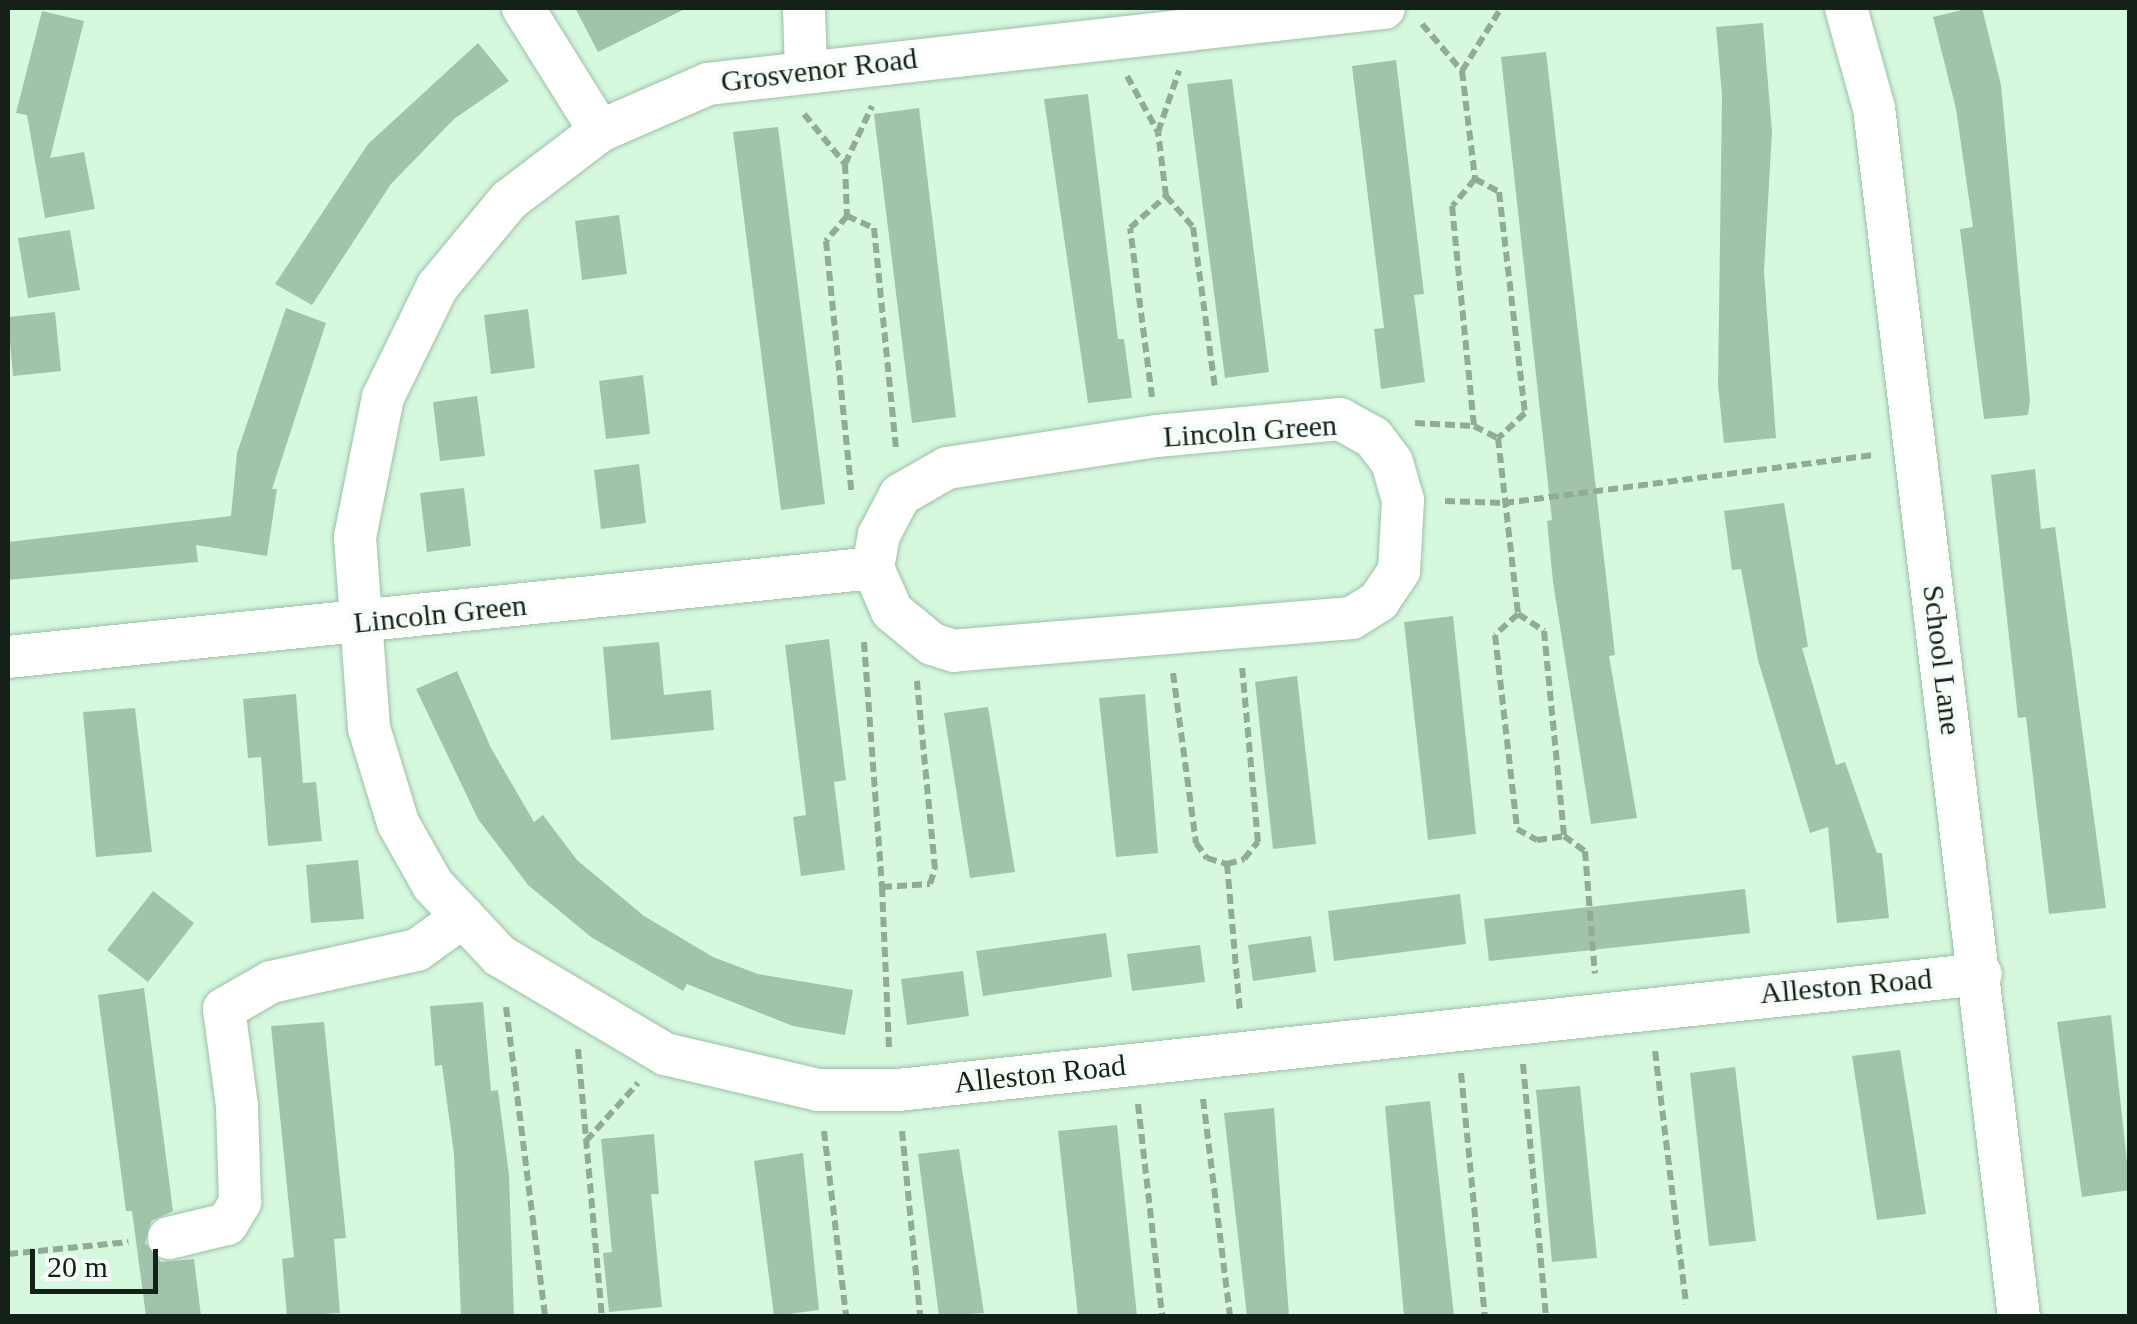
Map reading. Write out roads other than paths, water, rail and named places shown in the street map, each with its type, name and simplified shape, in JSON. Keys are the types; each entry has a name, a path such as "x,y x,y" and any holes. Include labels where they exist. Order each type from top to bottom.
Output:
{"street":[{"path":"523,8 600,131"},
{"path":"804,8 806,70"},
{"name":"School Lane","path":"1846,8 1874,108 1982,974 2019,1316"},
{"name":"Grosvenor Road","path":"359,623 355,537 383,397 437,287 509,200 600,131 708,84 1196,24 1379,11"},
{"name":"Lincoln Green","path":"1340,419 1374,437 1392,462 1403,500 1399,571 1379,601 1352,618 1168,638 954,651 932,644 892,611 873,568 879,535 900,496 947,468 1156,436 1340,419"},
{"name":"Lincoln Green","path":"8,657 873,568"},
{"name":"Alleston Road","path":"359,623 369,728 398,823 433,885 500,956 664,1054 820,1090 898,1090 1649,1005 1982,974"},
{"path":"169,1238 227,1224 240,1202 238,1106 224,1010 271,982 416,950 463,917"}]}
